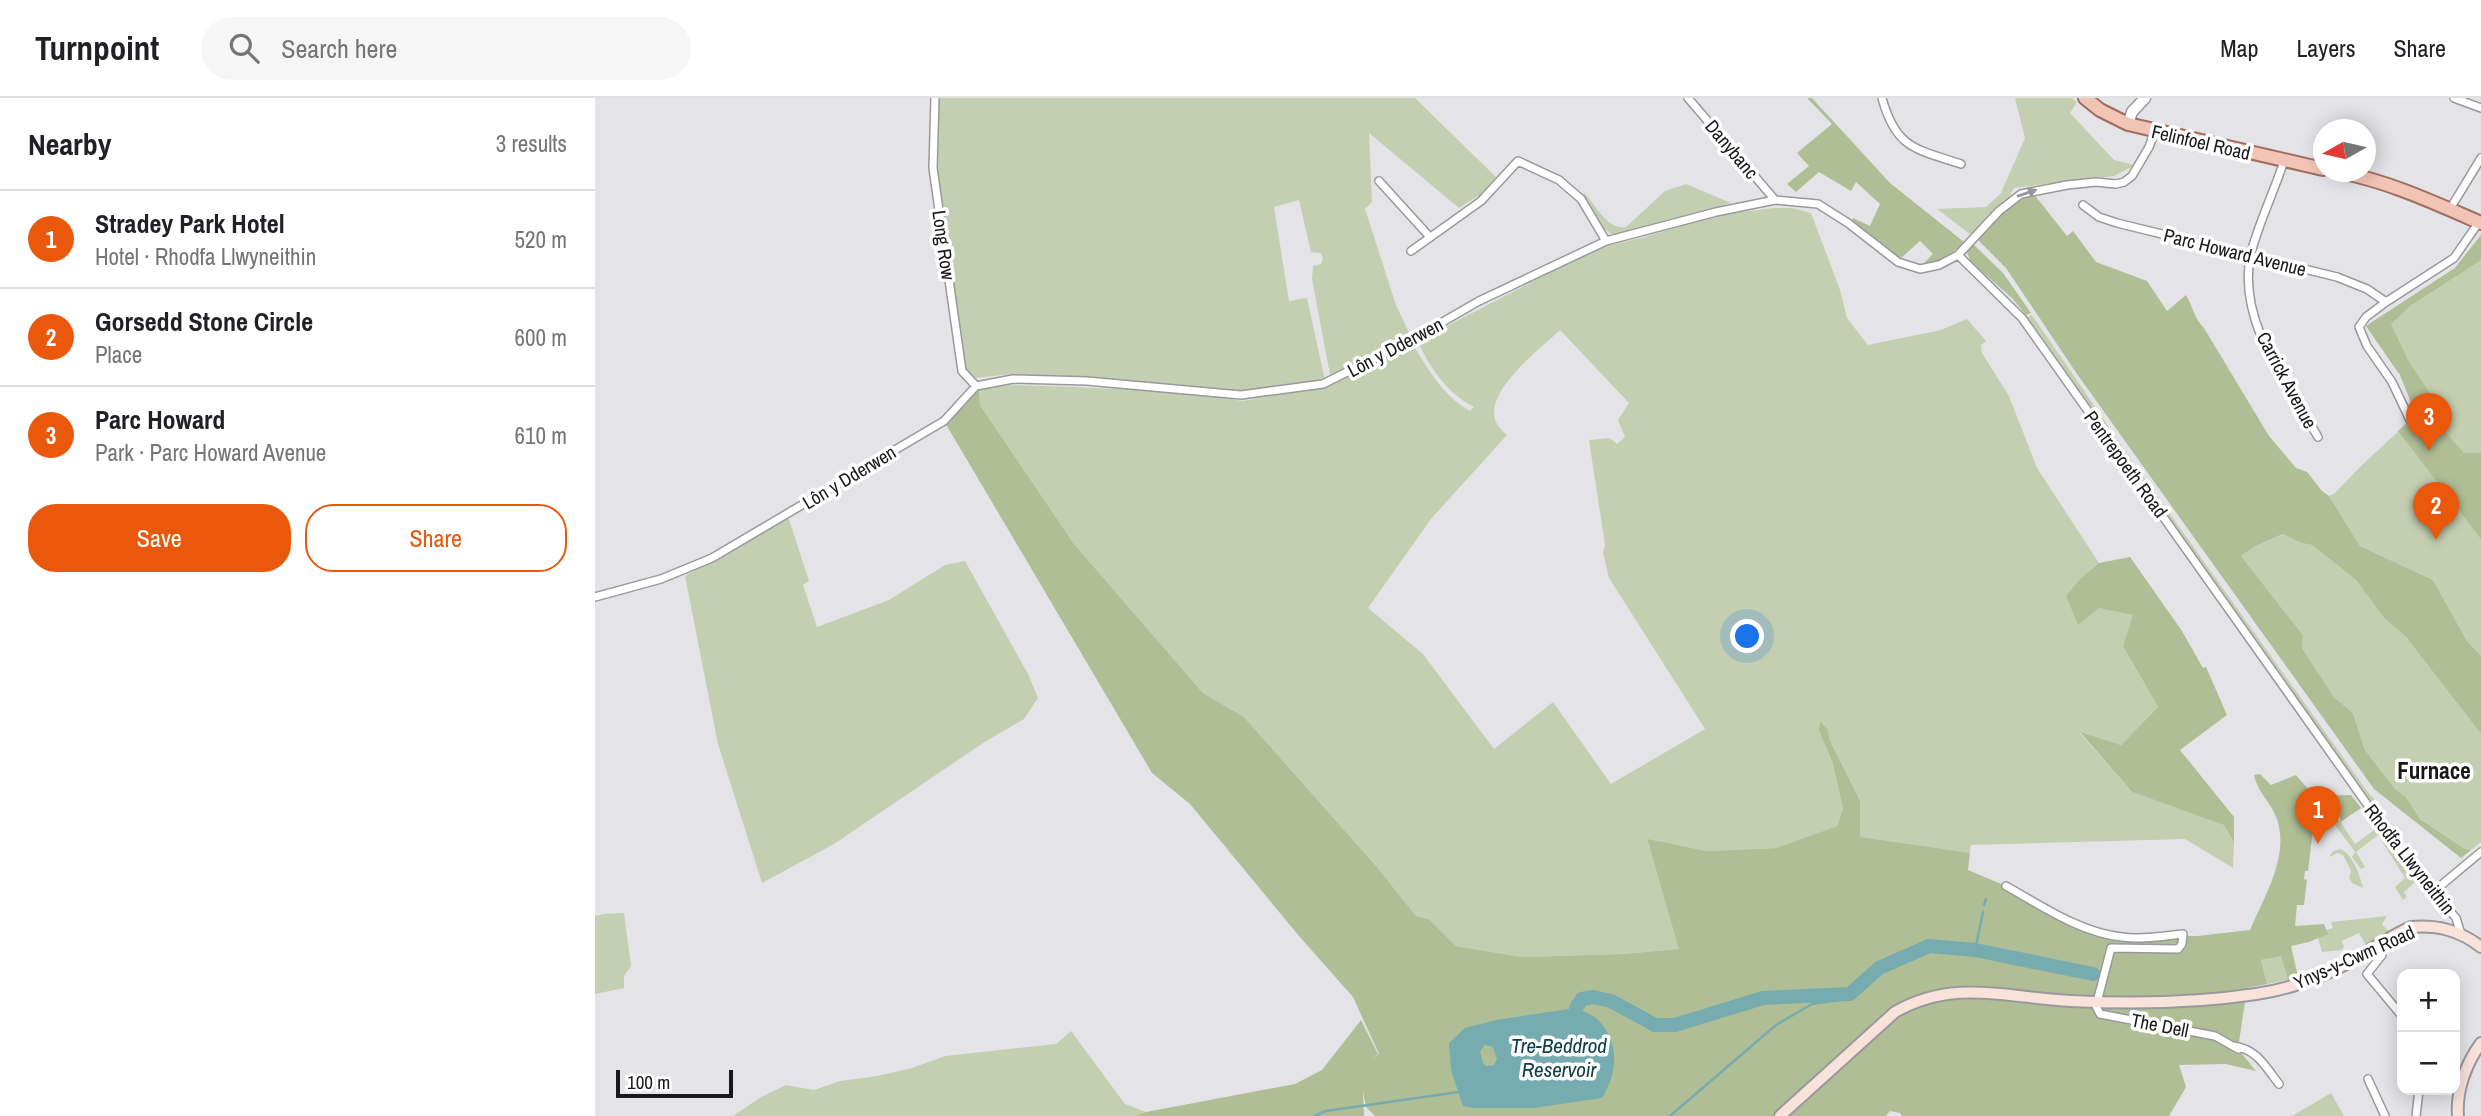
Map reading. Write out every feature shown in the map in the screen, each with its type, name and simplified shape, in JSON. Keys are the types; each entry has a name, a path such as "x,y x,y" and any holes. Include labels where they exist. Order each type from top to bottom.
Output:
{"main road":[{"name":"Felinfoel Road","path":"2085,98 2100,110 2128,124 2313,167"},
{"path":"2376,181 2480,222"},
{"name":"Ynys-y-Cwm Road","path":"1780,1116 1895,1012 1913,1002 1949,993 1979,991 2098,1002 2259,994 2327,973 2411,927 2440,928 2461,934 2481,947"},
{"path":"2460,1080 2481,1043"},
{"path":"2457,1095 2458,1116"}],"street":[{"name":"Long Row","path":"935,98 933,168 960,358 962,371 976,386"},
{"name":"Danybanc","path":"1688,98 1775,200"},
{"path":"1882,98 1891,124 1907,144 1961,164"},
{"path":"2128,124 2132,112 2145,98"},
{"path":"2454,98 2481,108"},
{"name":"Lôn y Dderwen","path":"595,597 661,579 712,558 944,421 976,386 1013,379 1087,381 1241,395 1323,384 1413,339 1479,301 1606,241 1716,212 1775,200 1818,204 1898,261 1920,269 1939,265 1958,255 2008,203 2028,191 2096,182 2124,183 2150,148 2155,131"},
{"path":"2450,209 2481,158"},
{"path":"1411,251 1481,201 1518,161 1559,180 1581,199 1606,241"},
{"name":"Carrick Avenue","path":"2284,161 2256,234 2248,280 2254,318 2276,365 2318,437"},
{"path":"1379,181 1429,236"},
{"name":"Parc Howard Avenue","path":"2083,205 2099,217 2117,223 2337,277 2367,289 2386,302"},
{"path":"2410,420 2392,382 2367,346 2360,327 2366,317 2386,302 2454,258 2480,222"},
{"name":"Pentrepoeth Road","path":"1958,255 2022,318 2282,683"},
{"name":"Rhodfa Llwyneithin","path":"2282,683 2418,876 2456,918 2461,934"},
{"path":"2433,892 2481,852"},
{"path":"2006,886 2103,934 2140,938 2183,934 2182,944 2178,949 2111,948 2098,1002"},
{"path":"2377,944 2382,955 2367,974 2397,1010"},
{"name":"The Dell","path":"2098,1002 2096,1006 2101,1014 2215,1036 2235,1047 2243,1047 2256,1054 2279,1084"},
{"path":"2368,1079 2385,1116"},
{"path":"2416,1116 2419,1095"}],"green space":[{"path":"935,98 1415,98 1496,177 1481,194 1459,208 1369,133 1372,202 1365,209 1396,305 1410,335 1330,375 1312,279 1313,266 1321,264 1323,259 1321,253 1311,252 1299,200 1274,207 1289,301 1307,298 1325,380 1261,391 1240,391 1012,374 975,378 965,370 933,168"},
{"path":"1807,98 1812,98 1890,183 1964,242 1962,245 1938,263 1920,267 1933,254 1920,241 1899,260 1852,223 1853,218 1870,226 1880,204 1856,182 1851,191 1819,172 1796,192 1787,184 1809,166 1797,153 1832,124"},
{"path":"2015,98 2072,98 2077,102 2070,113 2114,160 2135,165 2114,176 2014,188 2009,197 1971,235 1937,209 1986,207 2001,193 2025,138"},
{"path":"1686,184 1731,203 1615,236 1595,217 1583,191 1607,221 1619,227 1626,227 1665,191"},
{"path":"2033,193 2067,236 2073,231 2096,262 2147,281 2167,311 2186,295 2198,320 2269,436 2296,468 2307,472 2329,496 2360,546 2433,580 2467,641 2481,656 2481,734 2406,637 2384,618 2356,580 2312,545 2283,534 2241,556 2303,635 2302,648 2334,697 2353,713 2365,750 2395,789 2406,797 2420,819 2465,849 2471,850 2461,858 2374,789 2077,374 2006,268 1977,239 2005,207"},
{"path":"1774,208 1792,208 1811,213 1840,290 1847,318 1868,345 1941,330 1967,319 1986,341 1981,345 1982,353 2009,396 2037,468 2099,563 2081,578 2078,624 2099,608 2134,614 2123,646 2158,707 2121,745 2080,733 2132,792 2225,825 2234,842 2233,868 2185,839 1971,845 1970,853 1859,837 1860,800 1830,741 1828,731 1819,731 1832,761 1843,808 1837,826 1776,848 1707,851 1647,840 1680,949 1522,957 1456,946 1429,919 1416,916 1377,867 1244,717 1203,693 1074,544 980,405 979,389 1009,385 1171,391 1243,401 1324,387 1412,343 1444,390 1470,411 1474,407 1448,388 1435,372 1419,345 1420,340 1606,246 1716,215","holes":["1560,330 1629,403 1618,420 1625,437 1617,444 1610,438 1589,440 1605,545 1603,553 1609,578 1705,729 1611,784 1553,702 1494,749 1423,654 1368,608 1431,519 1507,435 1496,422 1494,410 1498,398 1516,372"]},
{"path":"2481,235 2481,656 2467,641 2433,580 2360,546 2329,496 2416,415 2400,375 2366,326 2455,268"},
{"path":"2481,235 2481,260 2410,306 2391,324 2408,360 2434,400 2440,426 2464,453 2481,453 2481,539 2398,431 2416,415 2400,375 2366,326 2455,268"},
{"path":"1973,244 2003,273 2031,313 2026,315 2012,298 1971,262 1967,253"},
{"path":"2032,315 2109,427 2106,429 2027,317"},
{"path":"979,389 980,405 1074,544 1203,693 1244,717 1377,867 1416,916 1429,919 1456,946 1522,957 1679,949 1647,839 1707,851 1776,848 1837,826 1843,808 1832,761 1819,731 1820,721 1828,730 1830,741 1860,800 1860,837 1970,853 1968,870 2006,886 2062,916 2112,936 2197,936 2250,930 2275,873 2280,843 2275,814 2254,775 2260,774 2271,785 2296,775 2314,796 2351,795 2361,808 2342,821 2340,815 2327,812 2327,804 2323,804 2322,812 2315,812 2308,871 2305,871 2304,879 2307,880 2304,905 2297,905 2295,926 2324,924 2328,934 2291,946 2298,977 2288,980 2281,956 2261,960 2267,984 2247,988 2238,1049 2256,1071 2226,1064 2179,1065 2186,1087 2169,1116 1902,1116 1890,1111 1886,1116 1780,1116 1895,1012 1945,992 1926,992 1896,1006 1773,1116 1375,1116 1366,1107 1363,1091 1364,1116 1135,1116 1295,1084 1322,1070 1361,1020 1378,1054 1373,1058 1379,1054 1353,997 1190,804 1152,773 944,421"},
{"path":"2111,431 2367,791 2386,813 2381,816 2108,432"},
{"path":"788,516 809,581 803,585 817,627 889,600 945,565 965,561 1028,674 1038,698 1024,719 983,743 834,844 762,883 718,744 685,576"},
{"path":"2284,534 2301,543 2312,545 2356,580 2384,618 2406,637 2481,734 2481,842 2471,850 2465,849 2420,819 2406,797 2395,789 2365,750 2353,713 2334,697 2302,648 2303,635 2241,556"},
{"path":"2130,557 2182,631 2203,668 2206,667 2227,715 2180,750 2234,817 2234,842 2224,825 2132,792 2080,732 2121,745 2158,707 2123,646 2133,615 2099,608 2078,625 2066,596 2081,578 2099,563"},
{"path":"2336,820 2342,821 2355,844 2377,828 2416,881 2404,892 2407,897 2403,900 2395,887 2405,878 2378,835 2356,852 2365,867 2361,869 2352,857 2355,852 2335,825"},
{"path":"2341,849 2353,861 2363,888 2352,883 2349,878 2351,871 2343,855 2338,853 2329,857 2333,851"},
{"path":"624,913 631,966 624,976 624,988 595,994 595,916"},
{"path":"2387,916 2382,924 2389,932 2366,945 2359,933 2342,941 2344,947 2341,950 2322,952 2318,938 2326,930 2333,928 2331,922"},
{"path":"2281,955 2288,980 2267,984 2261,960"},
{"path":"1071,1031 1125,1104 1146,1112 1135,1116 733,1116 761,1097 786,1085 814,1090 840,1081 912,1068 945,1056 1056,1044"},
{"path":"2331,1093 2344,1116 2292,1116"}],"water":[{"name":"Tre-Beddrod Reservoir","path":"1576,1008 1595,1017 1611,1040 1614,1059 1611,1079 1602,1098 1534,1108 1463,1106 1451,1070 1449,1043 1465,1028 1496,1020","holes":["1485,1045 1493,1047 1497,1059 1494,1065 1486,1066 1480,1051"]}],"waterway":[{"path":"1984,905 1986,899"},
{"path":"1975,950 1983,912"},
{"path":"1576,1008 1582,999 1593,997 1611,1001 1655,1025 1675,1025 1763,998 1850,994 1879,968 1929,946 1975,950 2093,974"},
{"path":"1670,1116 1776,1025 1812,1004 1846,999"},
{"path":"1314,1116 1326,1111 1459,1092"}],"place":[{"name":"Parc Howard","path":"2429,451"},
{"name":"Gorsedd Stone Circle","path":"2436,540"},
{"name":"Stradey Park Hotel","path":"2318,844"}],"district":[{"name":"Furnace","path":"2434,770"}]}
